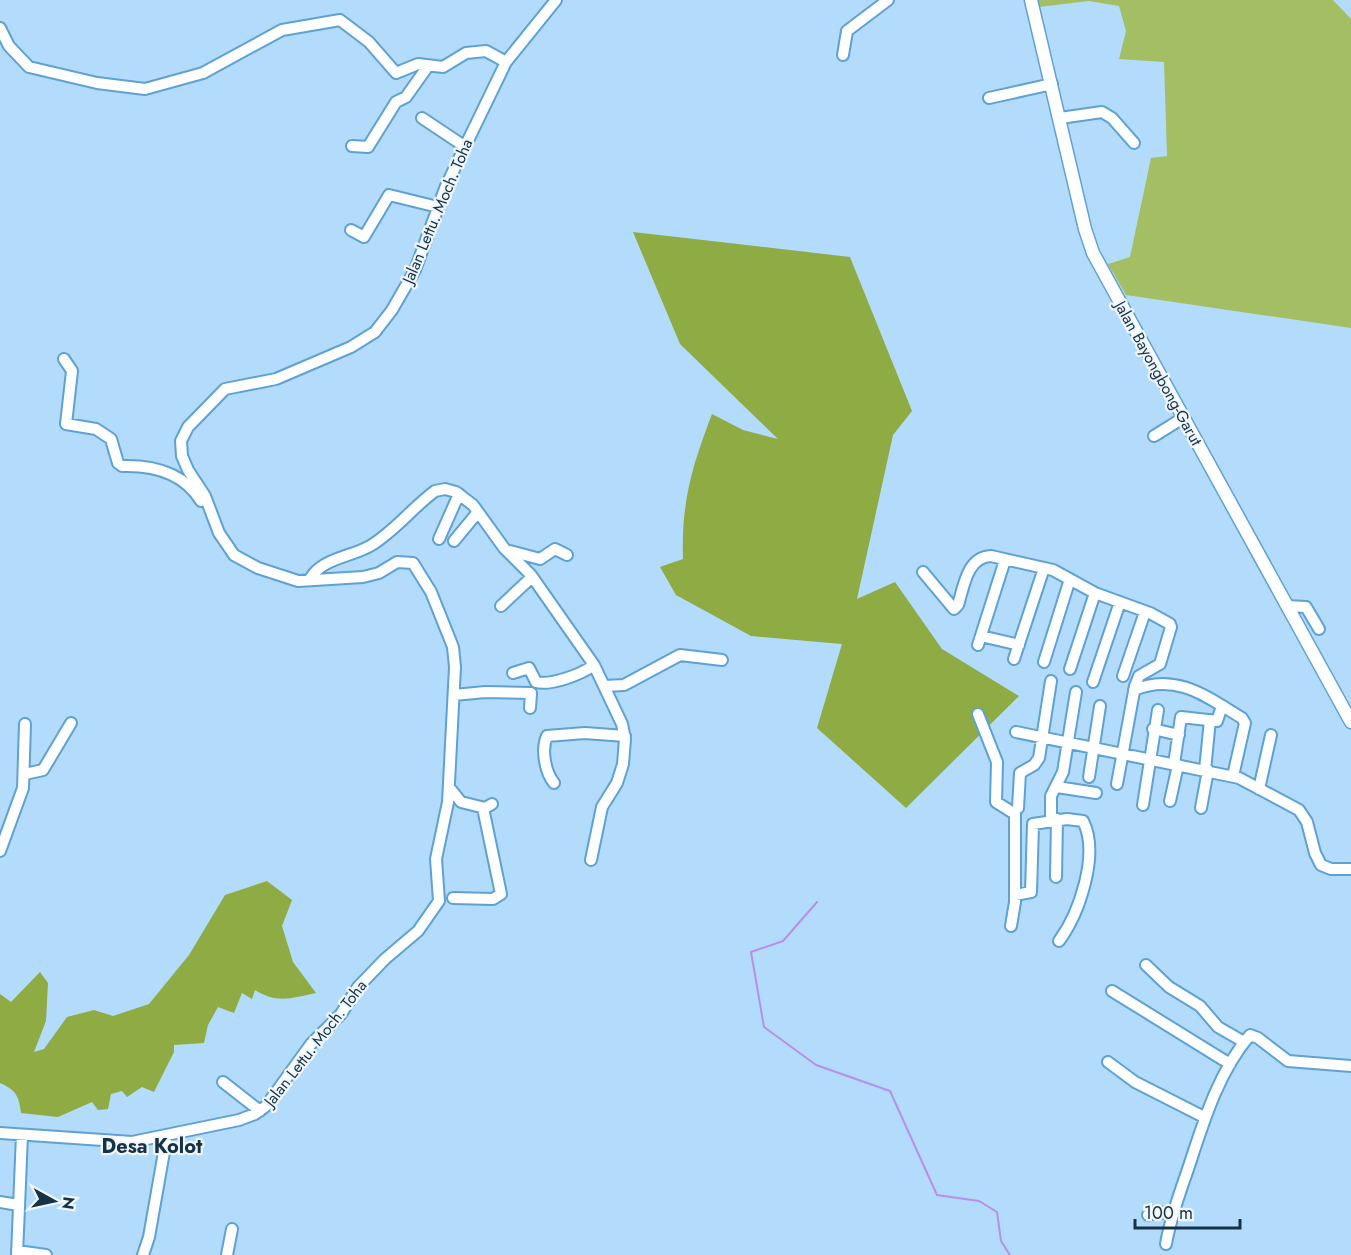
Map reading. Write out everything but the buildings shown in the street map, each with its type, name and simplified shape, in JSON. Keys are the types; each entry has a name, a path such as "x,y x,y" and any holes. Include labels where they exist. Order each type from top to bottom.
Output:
{"main road":[{"name":"Jalan Bayongbong-Garut","path":"1031,0 1085,229 1094,253 1351,722"}],"street":[{"name":"Jalan Lettu. Moch. Toha","path":"0,1133 121,1143 239,1120 260,1111 278,1092 311,1044 341,1014 357,987 418,931 436,906 440,896 436,866 437,846 450,787 454,695 453,647 431,592 416,565 407,561 397,562 379,573 363,577 310,579 285,578 241,560 226,546 205,496 188,470 180,447 183,434 202,410 225,388 276,379 351,347 375,332 392,310 415,270 464,146 506,62 556,0"},
{"path":"843,55 847,31 888,0"},
{"path":"0,28 9,46 29,67 87,81 145,89 203,73 282,30 333,21 345,22 352,27 399,74 415,64 443,67 466,53 486,51 506,62"},
{"path":"352,146 368,147 396,102 406,97 428,66"},
{"path":"989,98 1052,84"},
{"path":"1060,118 1102,112 1112,118 1134,143"},
{"path":"422,118 464,146"},
{"path":"351,230 364,237 389,195 438,207"},
{"path":"64,359 72,371 66,424 96,429 111,439 118,462 122,466 143,466 181,478 201,499 218,545 223,549 226,546"},
{"path":"1154,436 1183,418"},
{"path":"310,579 313,574 340,556 361,551 382,538 435,491 445,489 457,496 476,514 529,579 604,686 625,736 621,774 602,807 591,860"},
{"path":"439,539 457,496"},
{"path":"454,541 476,514"},
{"path":"506,550 540,559 555,549 567,555"},
{"path":"923,572 954,609 958,605 972,565 985,556 1053,570 1095,593 1168,622 1171,627 1158,666 1136,684 1117,784"},
{"path":"1005,560 979,641 1019,645"},
{"path":"1014,659 1044,568"},
{"path":"501,606 529,579"},
{"path":"1044,662 1070,579"},
{"path":"1070,669 1095,593"},
{"path":"1093,682 1120,602"},
{"path":"1287,606 1306,607 1319,629"},
{"path":"1123,676 1145,612"},
{"path":"604,686 624,685 680,656 723,660"},
{"path":"513,673 529,668 536,682 540,683 579,675 590,668"},
{"path":"1018,808 1020,773 1038,762 1051,681"},
{"path":"1136,684 1168,682 1222,706 1244,720 1233,776"},
{"path":"454,695 484,692 531,693 530,708"},
{"path":"1056,877 1051,796 1063,772 1076,692"},
{"path":"1089,777 1100,706"},
{"path":"1170,801 1182,716 1217,721 1222,706"},
{"path":"1143,806 1148,759 1158,710"},
{"path":"978,714 997,762 996,802 1015,814 1015,896 1011,926"},
{"path":"1201,808 1210,720"},
{"path":"25,774 43,770 71,723"},
{"path":"0,851 5,824 25,774 25,724"},
{"path":"1153,729 1179,735"},
{"path":"1016,732 1233,776 1294,806 1302,814 1321,865 1330,869 1351,869"},
{"path":"554,783 545,762 544,745 547,736 577,733 625,736"},
{"path":"1259,789 1271,735"},
{"path":"450,787 461,802 488,806 501,894 493,899 453,898"},
{"path":"1057,787 1096,793"},
{"path":"1015,896 1031,892 1032,825 1054,820 1083,821 1088,844 1086,883 1072,924 1059,941"},
{"path":"1146,965 1169,987 1195,1002 1218,1027 1244,1042"},
{"path":"1112,991 1230,1064"},
{"path":"1166,1244 1171,1214 1204,1117 1230,1064 1244,1042 1252,1035 1288,1061 1351,1066"},
{"path":"1108,1062 1135,1082 1204,1117"},
{"path":"223,1082 260,1111"},
{"path":"143,1255 149,1237 167,1135"},
{"path":"22,1136 17,1253 46,1255"},
{"path":"0,1202 18,1204"},
{"path":"1148,1215 1158,1212 1171,1214"},
{"path":"227,1255 232,1229"}],"green space":[{"path":"1038,0 1333,0 1351,19 1351,328 1126,295 1108,264 1130,257 1151,158 1167,156 1164,62 1119,59 1126,31 1119,6 1089,1 1039,7"},
{"path":"633,232 850,257 912,411 893,435 857,599 895,582 942,649 1019,696 906,808 817,728 842,644 751,636 676,595 660,567 683,559 684,520 689,485 712,414 743,430 778,439 680,344"},
{"path":"267,881 292,900 282,926 293,962 316,993 292,998 278,998 255,990 252,999 242,993 234,1013 218,1007 208,1025 204,1043 174,1045 174,1052 154,1092 142,1087 127,1097 122,1091 111,1094 108,1109 98,1110 92,1102 58,1117 21,1113 16,1094 0,1083 0,994 11,1002 40,972 48,983 46,1021 34,1052 44,1049 67,1017 94,1010 113,1016 149,1004 189,955 225,895"}],"waterway":[{"path":"817,902 783,941 751,952 764,1027 816,1065 890,1091 937,1195 979,1201 997,1212 1001,1241 1010,1255"}],"district":[{"name":"Desa Kolot","path":"152,1146"}]}
